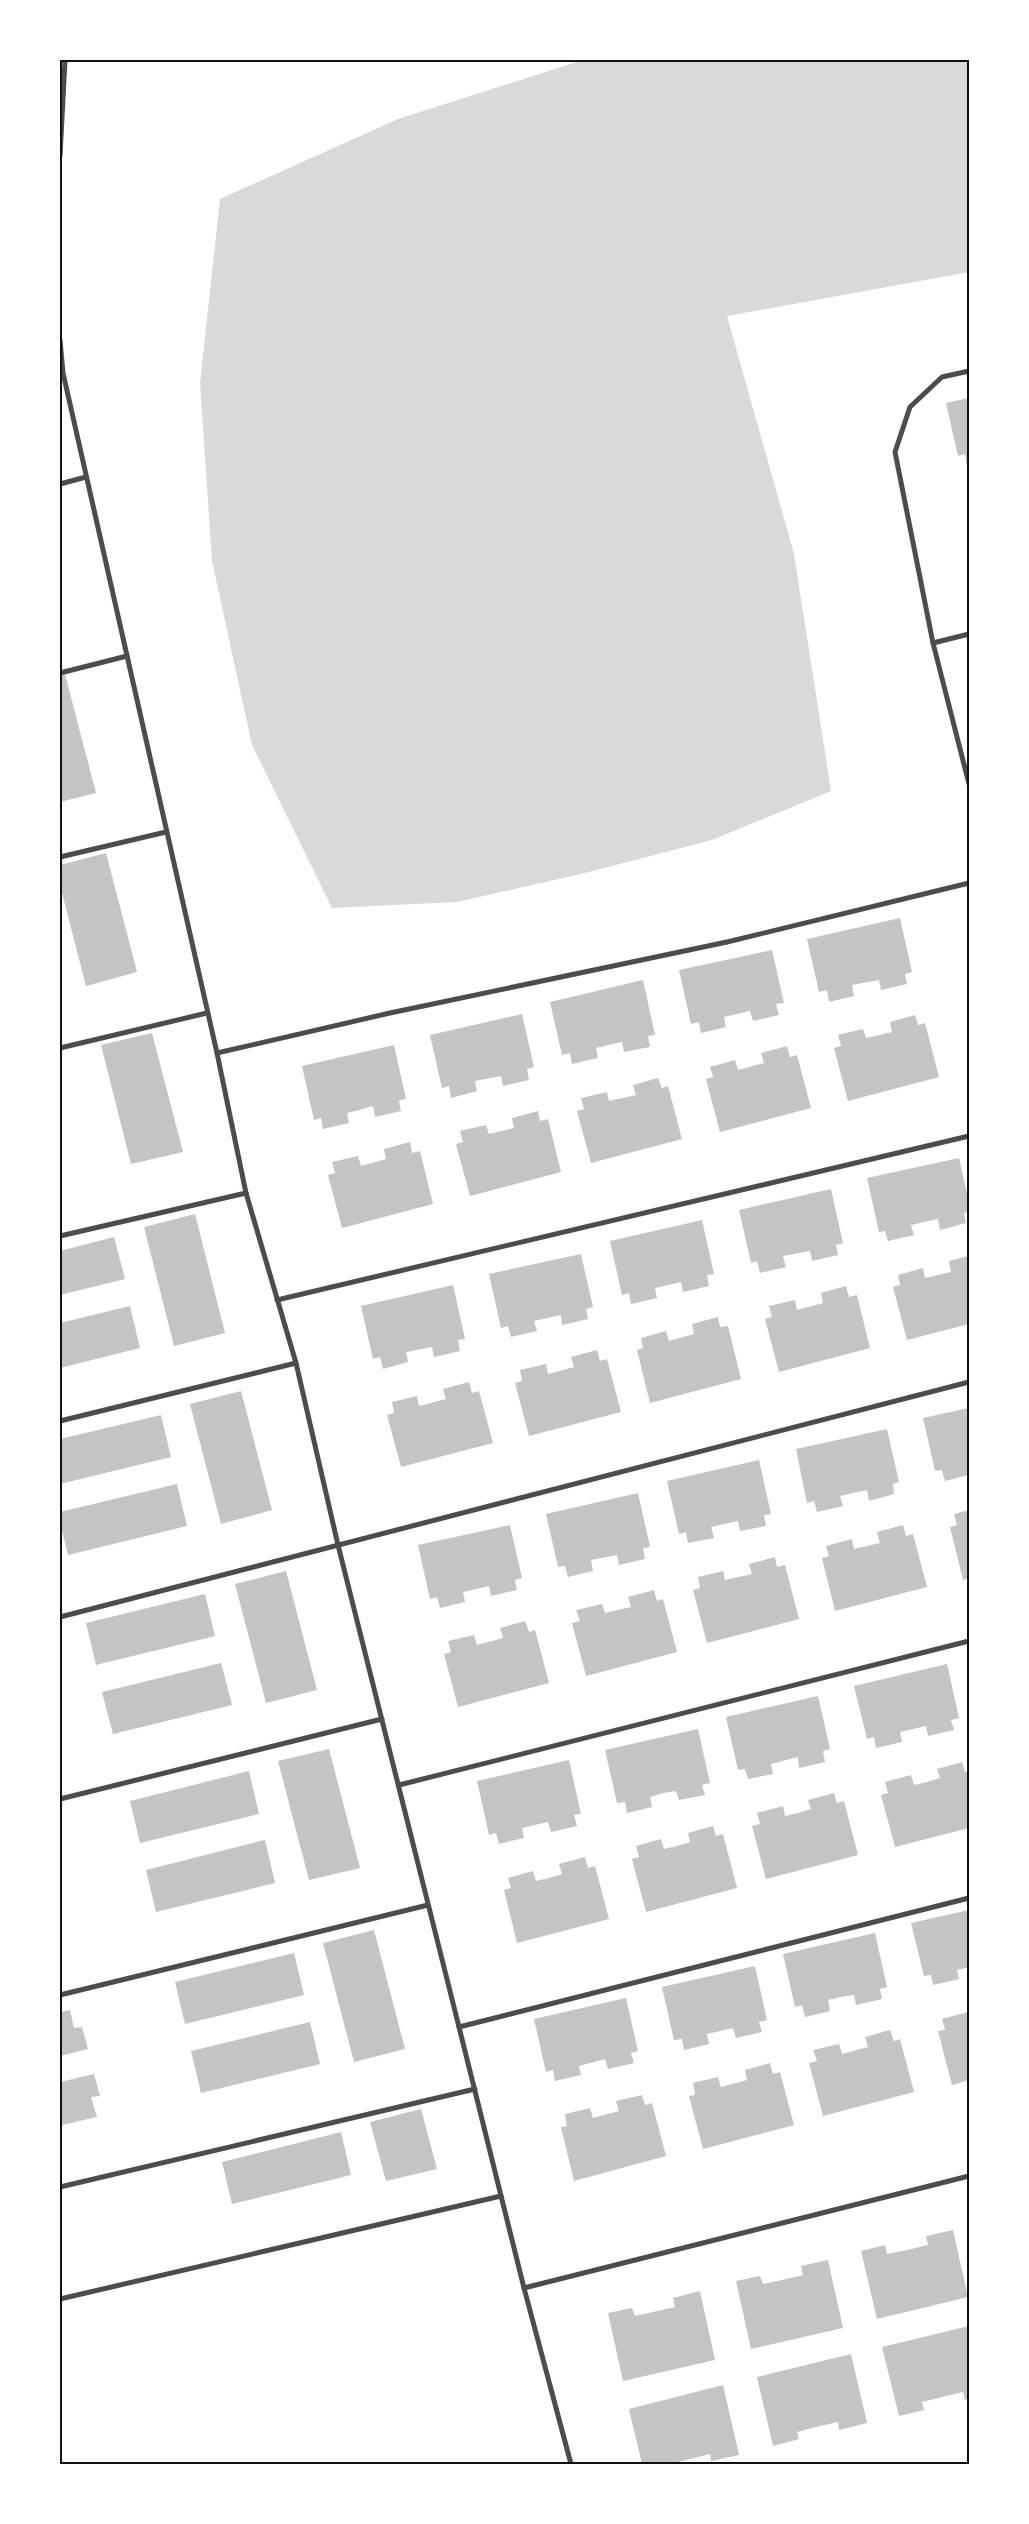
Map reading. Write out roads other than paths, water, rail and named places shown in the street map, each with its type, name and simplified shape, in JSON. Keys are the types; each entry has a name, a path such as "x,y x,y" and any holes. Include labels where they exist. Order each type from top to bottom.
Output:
{"street":[{"path":"60,156 64,60"},
{"path":"60,69 64,76"},
{"path":"60,340 63,373 217,1053 246,1193 296,1362 338,1544 398,1785 524,2288 571,2464"},
{"path":"969,371 942,377 910,407 895,452 933,642 969,784"},
{"path":"60,484 86,478"},
{"path":"933,642 969,634"},
{"path":"60,672 127,656"},
{"path":"60,857 166,832"},
{"path":"217,1053 390,1013 727,942 969,883"},
{"path":"60,1048 207,1013"},
{"path":"277,1300 969,1136"},
{"path":"60,1236 246,1193"},
{"path":"60,1421 296,1362"},
{"path":"60,1617 969,1382"},
{"path":"398,1785 969,1641"},
{"path":"60,1799 382,1719"},
{"path":"459,2027 969,1898"},
{"path":"60,1995 428,1905"},
{"path":"60,2188 474,2089"},
{"path":"524,2288 969,2176"},
{"path":"60,2299 501,2196"}]}
